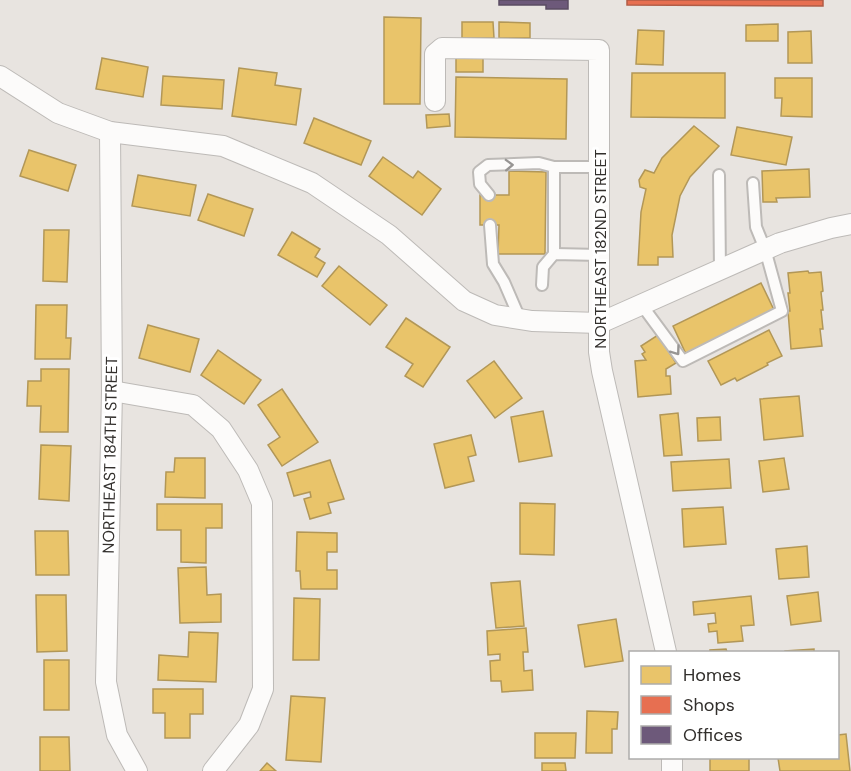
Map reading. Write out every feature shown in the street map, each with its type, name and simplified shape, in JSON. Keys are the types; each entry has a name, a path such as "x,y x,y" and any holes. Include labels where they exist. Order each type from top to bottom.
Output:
{"street":[{"name":"NORTHEAST 182ND STREET","path":"435,101 435,54 442,48 599,50 599,352 666,651"},
{"path":"0,76 58,113 110,132 223,146 312,183 389,235 464,301 495,315 532,321 600,322 765,249 851,224"},
{"name":"NORTHEAST 184TH STREET","path":"110,132 112,391 106,682 117,735 137,771"},
{"path":"112,391 193,405 221,429 248,470 262,503 263,689 249,725 213,771"}],"lane":[{"path":"489,195 480,184 479,172 488,165 539,163 554,167 599,167"},
{"path":"542,285 543,267 554,254 554,167"},
{"path":"719,175 720,270"},
{"path":"641,304 683,361 782,311 765,249 756,227 753,183"},
{"path":"490,225 493,264 504,282 520,319"},
{"path":"554,254 600,255"}],"building: Homes":[{"path":"384,17 421,18 420,104 384,104"},
{"path":"462,22 493,22 494,38 462,38"},
{"path":"499,22 530,23 530,38 499,38"},
{"path":"778,24 778,41 746,41 746,25"},
{"path":"638,30 664,31 663,65 636,64"},
{"path":"811,31 812,63 788,63 788,32"},
{"path":"456,57 483,57 483,72 456,72"},
{"path":"102,58 148,67 143,97 96,89"},
{"path":"239,68 277,73 275,85 301,89 296,125 232,116"},
{"path":"632,73 725,73 725,118 631,117"},
{"path":"163,76 224,80 222,109 161,105"},
{"path":"456,77 567,79 566,139 455,137"},
{"path":"775,78 812,78 812,117 781,116 782,98 775,98"},
{"path":"449,114 450,126 427,128 426,115"},
{"path":"314,118 371,141 361,165 304,143"},
{"path":"694,126 719,146 690,177 680,196 672,235 673,257 658,257 658,265 638,265 641,212 646,189 640,187 639,180 645,170 654,173 662,158"},
{"path":"737,127 792,137 786,165 731,155"},
{"path":"29,150 76,165 68,191 20,176"},
{"path":"383,157 413,178 418,171 441,189 422,215 369,176"},
{"path":"809,169 810,197 776,198 777,202 763,202 762,171"},
{"path":"509,171 546,172 545,254 498,254 499,225 480,225 480,195 509,195"},
{"path":"138,175 196,185 190,216 132,206"},
{"path":"208,194 253,209 244,236 198,220"},
{"path":"44,230 69,230 67,282 43,281"},
{"path":"292,232 320,249 315,257 325,263 317,277 278,255"},
{"path":"339,266 387,305 370,325 322,286"},
{"path":"808,271 809,273 821,272 822,346 791,349 788,273"},
{"path":"761,283 774,310 686,354 673,326"},
{"path":"36,305 67,305 66,338 71,338 70,359 35,359"},
{"path":"406,318 450,347 423,387 405,376 413,364 386,347"},
{"path":"148,325 199,339 190,372 139,358"},
{"path":"769,330 782,356 737,381 735,378 721,385 708,361"},
{"path":"658,335 676,363 666,369 666,376 670,376 671,394 638,397 635,361 646,360 641,346"},
{"path":"218,350 261,380 244,404 201,375"},
{"path":"494,361 522,398 495,418 467,381"},
{"path":"41,369 69,369 68,432 40,432 41,406 27,406 28,381 41,381"},
{"path":"282,389 318,442 282,466 268,445 280,437 258,405"},
{"path":"799,396 803,436 764,440 760,399"},
{"path":"543,411 552,456 519,462 511,417"},
{"path":"678,413 682,455 664,456 660,415"},
{"path":"720,417 721,440 698,441 697,418"},
{"path":"471,435 476,455 468,457 474,481 445,488 434,444"},
{"path":"41,445 71,446 69,501 39,499"},
{"path":"175,458 205,458 205,498 165,497 166,472 174,472"},
{"path":"784,458 789,489 763,492 759,461"},
{"path":"729,459 731,488 673,491 671,462"},
{"path":"330,460 344,499 328,503 331,513 310,519 304,499 311,497 310,492 294,496 287,473"},
{"path":"520,503 555,504 554,555 520,554"},
{"path":"157,504 222,504 222,528 206,528 206,563 181,562 181,530 157,530"},
{"path":"723,507 726,544 684,547 682,509"},
{"path":"35,531 68,531 69,575 36,575"},
{"path":"297,532 337,533 337,552 327,552 327,570 337,570 337,589 301,589 300,571 296,571"},
{"path":"807,546 809,577 779,579 776,549"},
{"path":"206,567 207,595 221,594 221,622 180,623 178,568"},
{"path":"520,581 524,626 496,628 491,583"},
{"path":"818,592 821,621 791,625 787,596"},
{"path":"36,595 66,595 67,651 37,652"},
{"path":"751,596 754,625 741,626 743,641 718,643 717,631 709,632 708,624 716,623 715,613 694,615 693,602"},
{"path":"294,598 320,599 319,660 293,660"},
{"path":"616,619 623,661 585,667 578,625"},
{"path":"526,628 528,652 523,652 524,671 532,670 533,690 502,692 501,681 491,681 490,661 500,660 500,654 488,655 487,631"},
{"path":"189,632 218,633 216,682 158,680 159,655 188,657"},
{"path":"726,649 727,651 710,651"},
{"path":"814,649 814,651 785,651"},
{"path":"44,660 69,660 69,710 44,710"},
{"path":"153,689 203,689 203,714 190,714 190,738 165,738 165,713 153,713"},
{"path":"291,696 325,698 321,762 286,760"},
{"path":"587,711 618,712 617,729 612,729 612,753 586,753"},
{"path":"535,733 576,733 575,758 535,758"},
{"path":"846,734 850,771 780,771 778,759 839,759 839,735"},
{"path":"40,737 69,737 70,771 40,771"},
{"path":"710,759 749,759 749,771 710,771"},
{"path":"267,763 276,771 260,771"},
{"path":"542,763 565,763 566,771 542,771"}],"building: Shops":[{"path":"627,0 823,0 823,6 627,5"}],"building: Offices":[{"path":"499,0 568,0 568,9 546,9 546,5 499,5"}]}
